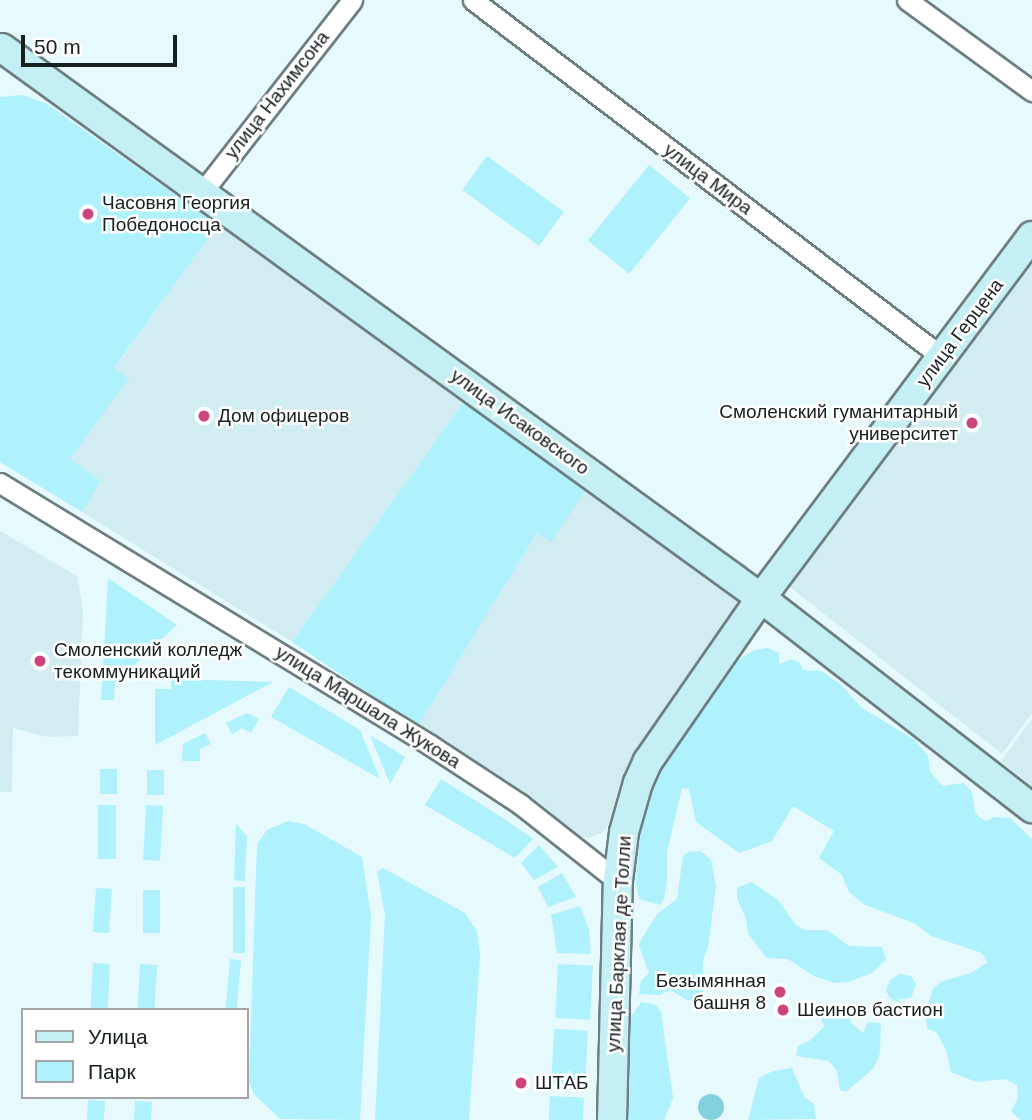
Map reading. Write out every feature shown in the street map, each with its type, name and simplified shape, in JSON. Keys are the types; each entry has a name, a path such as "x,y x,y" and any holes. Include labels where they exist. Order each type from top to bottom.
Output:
{"street":[{"name":"улица Нахимсона","path":"203,191 352,0"},
{"name":"улица Мира","path":"473,0 942,358"},
{"path":"907,0 1032,91"},
{"name":"улица Исаковского","path":"1,48 203,191 761,598 1032,808"},
{"name":"улица Герцена","path":"761,598 1032,236"},
{"name":"улица Маршала Жукова","path":"0,482 430,745 520,804 618,881"},
{"name":"улица Барклая де Толли","path":"611,1120 618,881 630,807 648,761 761,598"}],"shaded area":[{"path":"218,225 465,400 292,642 82,512 101,481 70,459 128,378 114,369"},
{"name":"Смоленский гуманитарный университет","path":"1032,258 1032,713 1002,754 790,587"},
{"path":"588,487 734,592 737,611 627,777 603,832 592,837 581,837 418,726 537,533"},
{"name":"Смоленский колледж текоммуникаций","path":"0,531 77,576 83,610 78,736 48,737 13,728 12,792 0,792"},
{"path":"1032,719 1032,786 1001,761"},
{"path":"711,1094 720,1098 724,1107 720,1116 711,1120 702,1116 698,1107 702,1098"}],"green space":[{"path":"23,95 47,104 218,225 114,368 129,378 70,459 101,481 82,512 0,462 0,97"},
{"path":"487,156 564,212 539,246 462,190"},
{"path":"649,165 690,198 629,274 588,240"},
{"path":"465,400 588,487 551,542 537,533 418,726 292,642"},
{"path":"108,578 177,625 115,683 114,700 101,700"},
{"path":"768,648 779,653 779,664 792,659 800,663 803,670 821,671 840,684 862,708 915,740 928,756 930,771 942,786 964,783 972,792 975,812 979,817 986,821 995,817 1010,818 1032,839 1032,1120 1021,1120 1011,1111 1018,1098 1017,1085 1005,1079 976,1082 951,1072 946,1050 937,1033 927,1028 925,1015 933,989 940,982 971,973 987,963 982,953 931,936 914,923 865,905 849,892 842,875 819,858 834,831 793,806 772,841 739,853 696,822 689,789 682,788 667,852 664,899 660,905 639,899 636,883 643,815 655,779 736,661 755,650"},
{"path":"171,679 273,682 155,745 155,689 171,689"},
{"path":"289,687 360,730 380,779 271,717"},
{"path":"247,713 259,719 251,733 242,728 232,734 226,723"},
{"path":"205,733 211,744 200,749 200,761 182,761 183,744"},
{"path":"370,735 405,757 390,784"},
{"path":"100,769 117,769 117,794 100,794"},
{"path":"147,770 164,770 164,795 147,795"},
{"path":"441,779 533,839 515,858 425,805"},
{"path":"98,805 116,805 116,859 98,859"},
{"path":"146,805 163,806 160,861 143,860"},
{"path":"288,821 304,824 362,857 371,916 360,1120 280,1119 254,1094 249,1083 257,844 267,830"},
{"path":"236,824 247,836 245,881 234,880"},
{"path":"539,845 558,867 534,880 521,863"},
{"path":"700,851 711,859 716,886 708,947 703,960 703,999 687,1000 670,990 660,995 639,994 641,981 649,973 639,946 641,940 657,914 677,899 683,856 688,852"},
{"path":"383,868 465,913 477,931 480,956 469,1120 375,1120 385,915 377,872"},
{"path":"562,873 576,897 548,907 538,887"},
{"path":"752,882 779,901 796,925 805,930 827,930 849,946 882,947 886,959 872,973 848,982 835,983 814,976 788,959 766,958 748,933 746,919 737,898 737,888"},
{"path":"233,887 245,887 245,953 233,953"},
{"path":"96,888 112,889 109,933 93,932"},
{"path":"143,890 160,890 160,933 143,933"},
{"path":"580,906 589,929 591,954 557,953 551,915"},
{"path":"230,959 241,960 237,1008 226,1008"},
{"path":"93,963 110,964 108,1008 91,1008"},
{"path":"140,964 157,965 155,1008 138,1008"},
{"path":"558,964 593,966 590,1020 555,1018"},
{"path":"900,974 911,976 916,984 911,998 899,999 900,1003 890,998 886,991 890,980"},
{"path":"641,1002 656,1005 661,1012 673,1098 664,1120 625,1120 627,1023"},
{"path":"838,1004 847,1008 851,1023 863,1033 868,1022 881,1023 880,1053 874,1068 846,1092 840,1090 837,1071 829,1061 796,1056 798,1046 809,1041 824,1027 821,1017 824,1011"},
{"path":"554,1029 588,1031 585,1085 551,1083"},
{"path":"792,1068 804,1097 814,1104 816,1119 748,1120 759,1078 773,1071"},
{"path":"550,1096 584,1098 583,1120 549,1120"},
{"path":"88,1100 105,1101 104,1120 87,1120"},
{"path":"135,1101 152,1102 151,1120 134,1120"}],"place":[{"name":"Часовня Георгия Победоносца","path":"88,214"},
{"name":"Дом офицеров","path":"204,416"},
{"name":"Смоленский гуманитарный университет","path":"972,423"},
{"name":"Смоленский колледж текоммуникаций","path":"40,661"},
{"name":"Безымянная башня 8","path":"780,992"},
{"name":"Шеинов бастион","path":"783,1010"},
{"name":"ШТАБ","path":"521,1083"}]}
